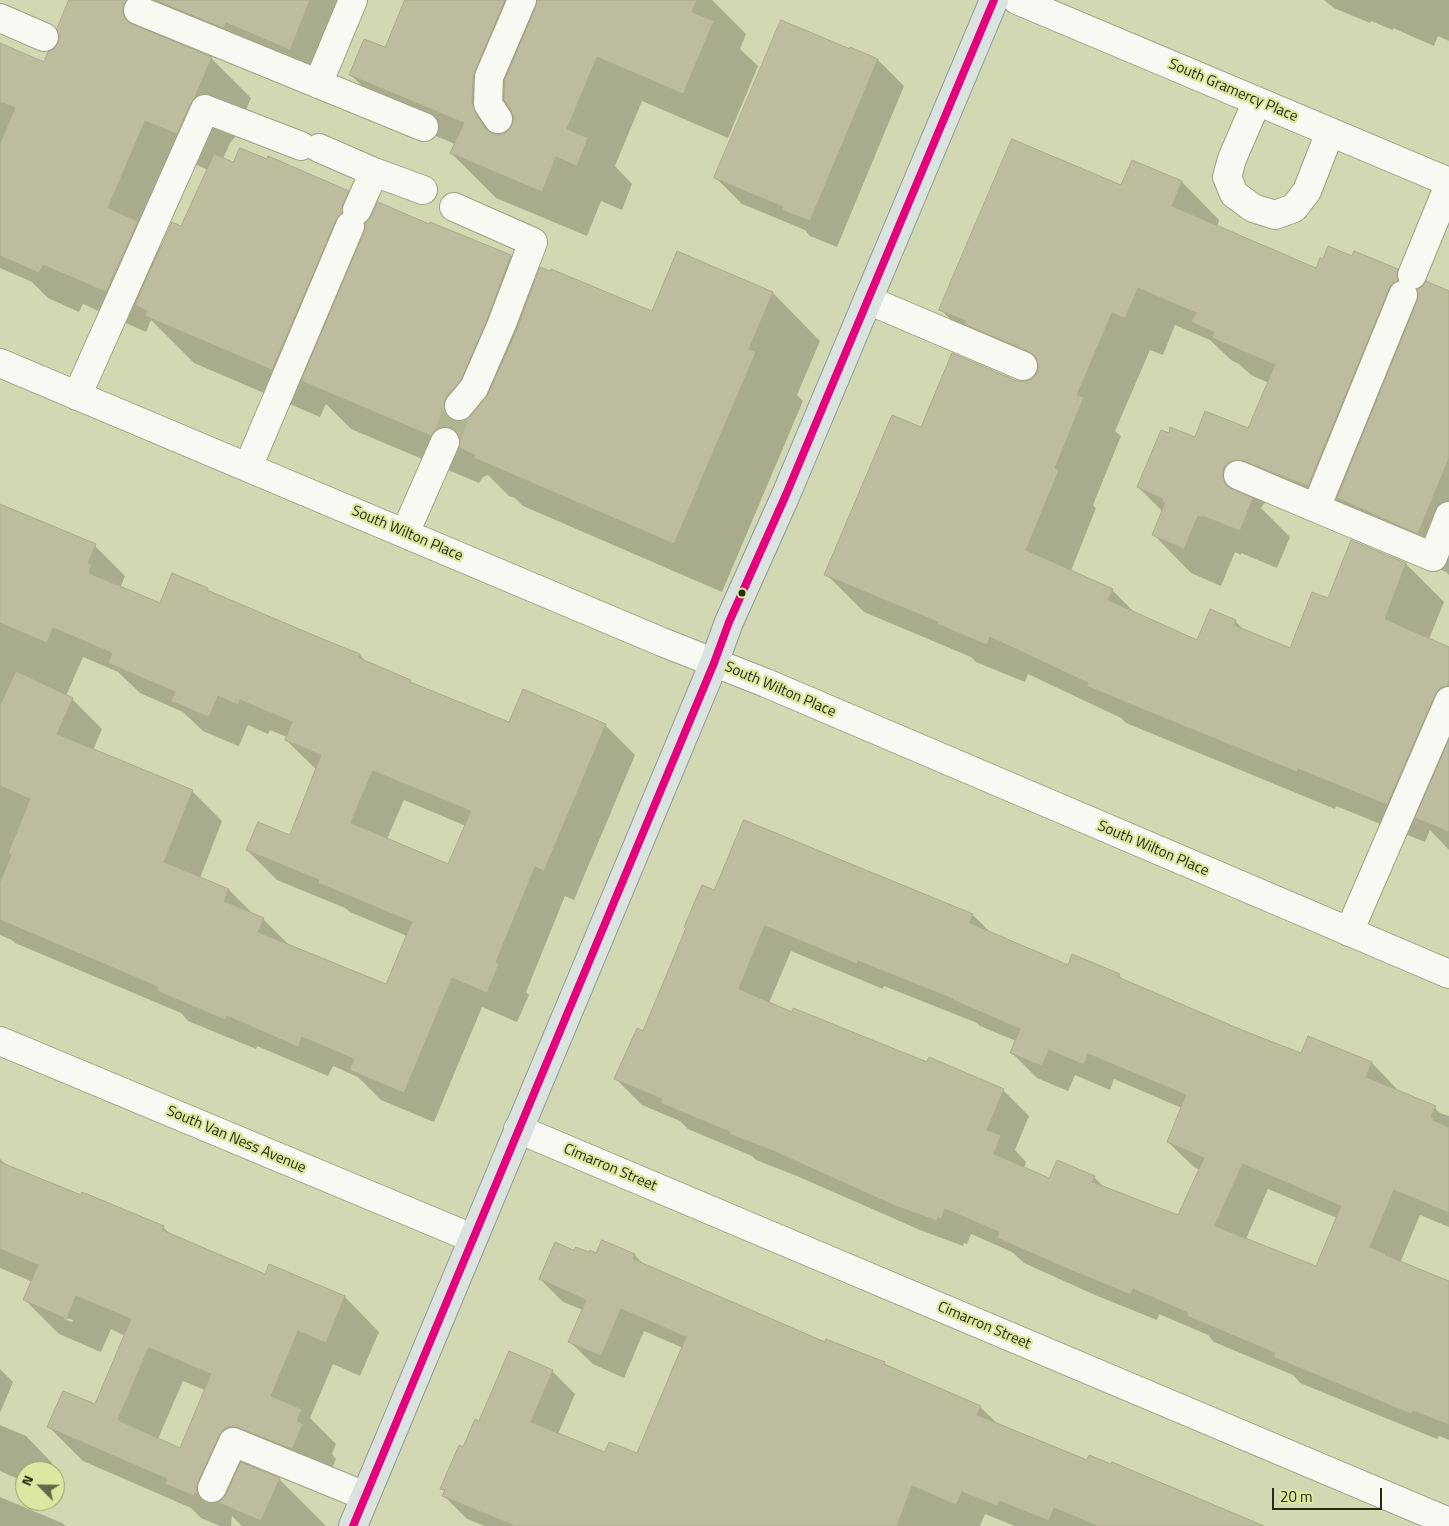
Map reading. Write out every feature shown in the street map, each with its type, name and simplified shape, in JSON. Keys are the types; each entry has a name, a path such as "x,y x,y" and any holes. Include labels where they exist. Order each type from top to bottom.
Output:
{"main road":[{"path":"353,1526 714,663 729,622 785,497 994,0"}],"street":[{"path":"318,84 353,0"},
{"path":"498,119 488,104 489,77 522,0"},
{"name":"South Gramercy Place","path":"1017,0 1449,183"},
{"path":"138,10 424,128"},
{"path":"0,18 44,37"},
{"path":"1257,101 1232,159 1227,177 1234,194 1253,208 1276,215 1294,208 1307,191 1330,132"},
{"path":"77,396 205,109 423,190"},
{"path":"248,467 374,172"},
{"path":"1316,508 1449,183"},
{"path":"454,207 533,242 474,388 459,406"},
{"path":"868,300 1023,366"},
{"name":"South Wilton Place","path":"0,363 1449,974"},
{"path":"405,533 445,442"},
{"path":"1238,475 1433,557 1449,516"},
{"path":"1349,932 1449,700"},
{"name":"South Van Ness Avenue","path":"0,1041 472,1238"},
{"name":"Cimarron Street","path":"518,1129 1449,1522"},
{"path":"212,1488 233,1442 365,1496"}],"building":[{"path":"69,0 127,0 123,5 123,13 126,20 212,57 177,134 145,121 108,208 138,221 106,292 43,265 39,273 0,256 0,143 15,108 0,102 0,43 44,62 48,52 54,49 58,43 60,36 57,29"},
{"path":"155,0 310,0 290,50 226,23 224,28"},
{"path":"405,0 505,0 473,76 472,103 475,112 485,128 491,133 499,135 507,132 514,118 504,100 505,80 537,0 697,0 692,12 714,21 683,94 597,57 567,129 588,138 577,166 556,157 542,192 450,153 464,123 349,75 364,39 385,47"},
{"path":"781,20 878,59 810,221 782,210 783,207 714,178"},
{"path":"1012,139 1121,185 1132,160 1182,181 1172,206 1316,268 1320,258 1323,259 1328,246 1352,256 1354,251 1398,269 1398,281 1393,283 1389,289 1308,486 1244,461 1229,462 1223,469 1225,484 1253,498 1240,531 1203,516 1203,518 1198,516 1184,549 1152,535 1165,503 1162,502 1163,499 1137,487 1161,430 1169,433 1170,427 1195,437 1205,411 1248,428 1275,365 1212,338 1214,332 1191,322 1196,313 1138,288 1125,318 1112,313 1077,395 1084,397 1055,468 1059,470 1026,550 1113,589 1108,600 1197,640 1210,609 1236,620 1234,625 1290,648 1312,592 1328,598 1351,540 1406,563 1385,619 1449,647 1449,681 1447,686 1440,688 1435,695 1387,805 1298,769 1297,772 1087,686 1088,683 990,637 987,645 937,624 938,622 824,575 892,415 921,427 952,353 1017,381 1032,379 1038,372 1035,356 1030,352 964,324 966,321 939,310"},
{"path":"240,148 267,159 268,156 349,191 343,204 342,213 336,220 272,370 145,316 147,311 135,305 172,222 181,226 214,154 233,162"},
{"path":"378,202 429,224 430,222 511,255 487,320 461,380 447,396 444,403 445,412 449,418 456,421 464,421 471,416 488,394 516,332 540,267 550,271 551,269 652,311 677,251 773,292 749,349 756,352 674,544 474,458 475,455 459,448 460,440 457,432 452,428 443,427 435,430 431,436 301,381 364,232 365,223 371,217"},
{"path":"1426,281 1449,291 1449,458 1418,534 1337,498 1417,301 1417,289 1422,287"},
{"path":"0,504 96,544 88,563 92,564 89,573 160,603 172,573 208,588 207,590 360,654 359,658 411,680 410,682 509,722 523,689 606,724 544,871 535,867 496,962 499,964 487,993 452,978 404,1093 349,1070 354,1059 302,1037 298,1047 227,1016 225,1020 157,991 158,987 0,920 0,882 11,855 8,853 30,799 0,786 0,705 16,671 73,698 57,734 193,790 164,862 229,889 224,901 264,918 258,932 386,984 412,922 318,883 319,880 246,850 258,822 290,835 321,755 285,740 292,722 240,700 238,705 218,696 209,717 206,716 171,701 175,692 108,663 112,653 53,628 47,643 0,623","holes":["373,771 471,811 448,864 351,823"]},
{"path":"1449,740 1449,832 1415,818"},
{"path":"744,820 973,914 970,923 1068,965 1072,954 1120,974 1118,977 1301,1053 1308,1036 1372,1062 1366,1077 1436,1106 1431,1117 1434,1118 1433,1120 1449,1127 1449,1213 1394,1190 1370,1247 1449,1281 1449,1425 1413,1411 1411,1414 1273,1357 1275,1353 1187,1316 1188,1313 1133,1289 1131,1295 1068,1269 997,1238 999,1232 945,1209 941,1219 938,1218 937,1221 893,1205 771,1150 729,1134 730,1132 660,1103 662,1099 614,1079 637,1028 643,1031 702,885 714,890","holes":["765,926 857,964 858,961 953,999 1020,1029 1010,1053 1042,1066 1049,1050 1084,1065 1088,1054 1186,1095 1167,1142 1204,1158 1178,1215 1092,1182 1095,1176 1057,1160 1049,1178 994,1154 1001,1135 987,1130 1004,1089 929,1057 927,1062 793,1008 792,1012 739,989","1243,1164 1341,1206 1316,1266 1215,1226"]},
{"path":"0,1162 81,1195 82,1192 164,1226 162,1230 265,1274 269,1264 345,1296 326,1343 298,1331 271,1396 302,1409 297,1421 303,1424 292,1449 239,1428 232,1426 224,1429 198,1482 196,1489 198,1495 195,1493 194,1496 165,1484 167,1479 47,1427 63,1391 95,1404 131,1319 76,1296 67,1319 23,1300 38,1265 0,1249","holes":["149,1348 211,1374 180,1448 118,1420"]},
{"path":"602,1240 635,1254 633,1259 825,1342 826,1339 885,1362 884,1364 981,1406 977,1415 1087,1460 1089,1455 1111,1464 1112,1462 1264,1526 1097,1526 1054,1508 1049,1521 999,1501 997,1506 962,1492 956,1505 912,1486 897,1526 515,1526 442,1496 445,1490 440,1489 459,1445 463,1447 475,1419 479,1421 509,1351 553,1370 531,1422 605,1452 609,1442 637,1453 686,1337 621,1309 601,1356 568,1342 586,1300 539,1279 555,1242 573,1250 576,1247 596,1253"},
{"path":"241,1462 280,1478 261,1521 217,1502 226,1494"}],"tunnel":[{"path":"445,442 459,406"}],"transit line":[{"path":"353,1526 714,663 729,622 785,497 994,0"}]}
